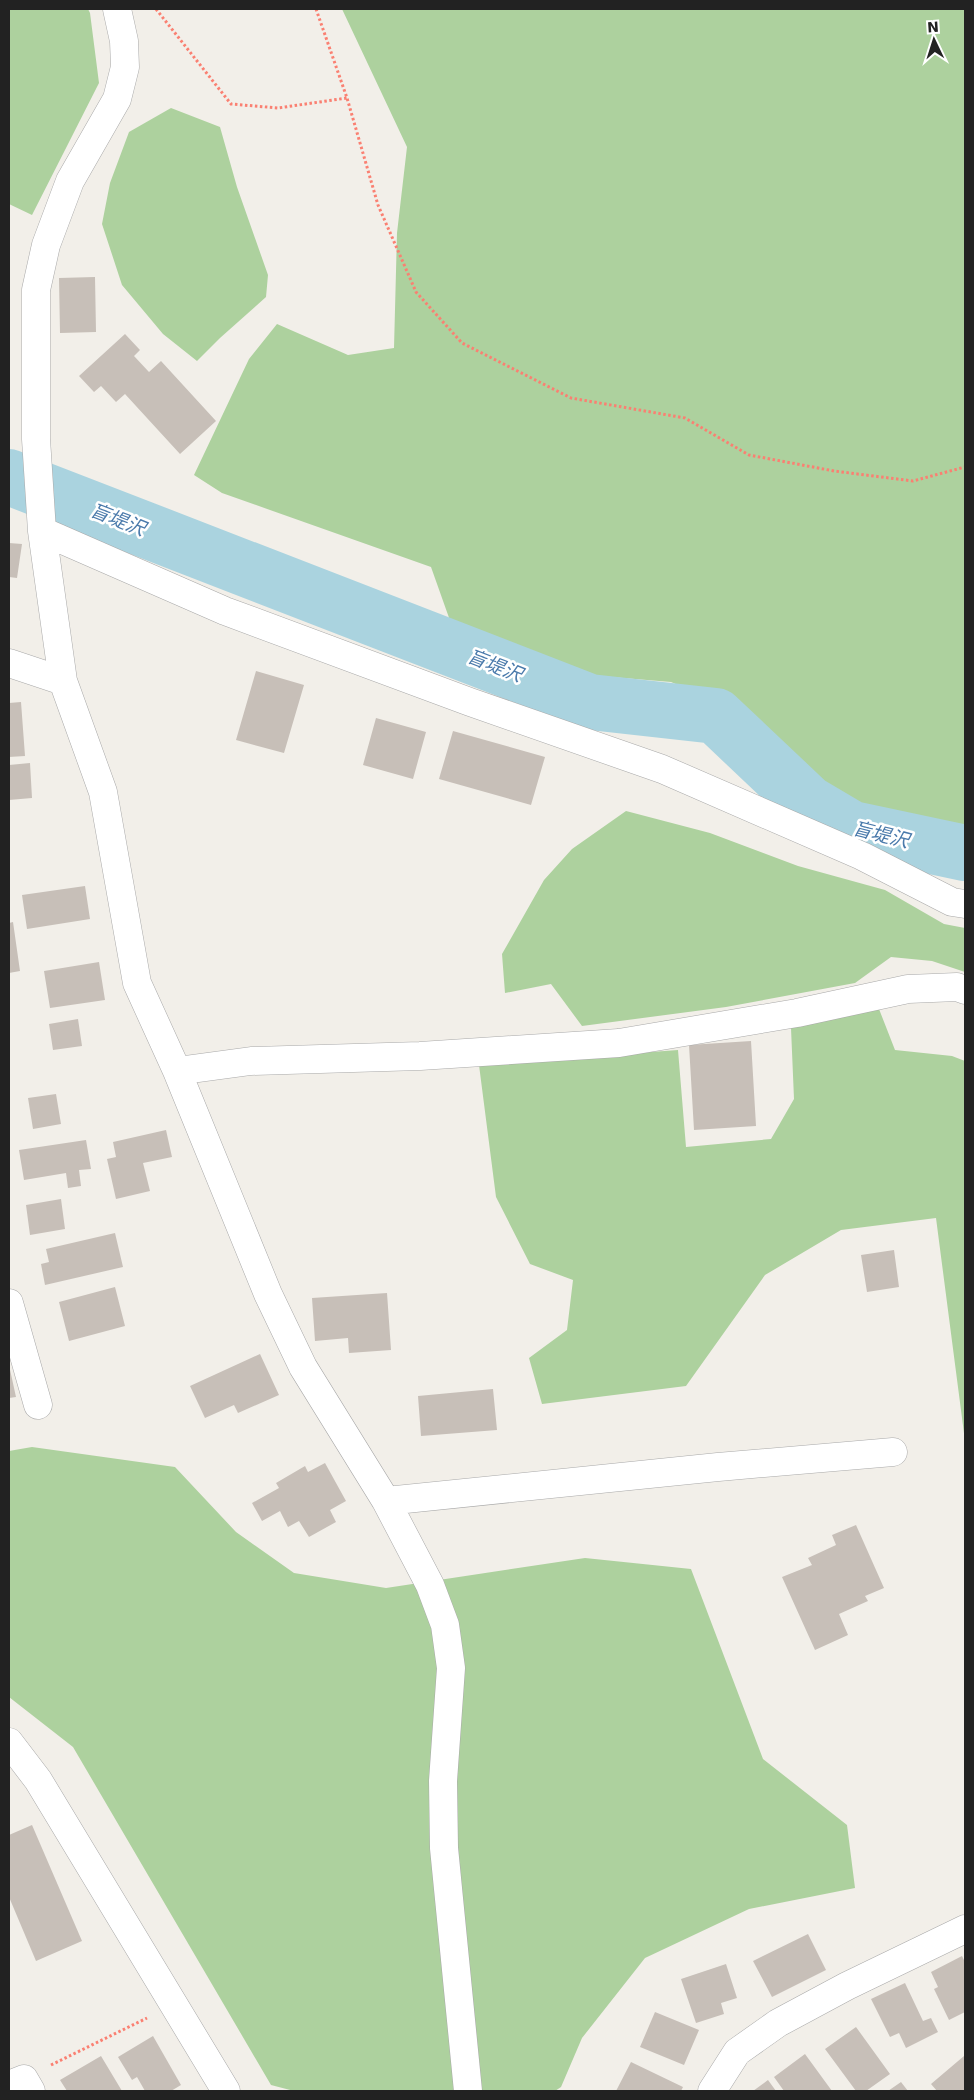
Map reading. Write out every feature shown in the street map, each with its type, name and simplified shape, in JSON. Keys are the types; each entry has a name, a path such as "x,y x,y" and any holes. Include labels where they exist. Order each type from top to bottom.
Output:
{"street":[{"path":"117,9 124,41 125,67 117,99 70,181 46,245 36,290 36,439 42,531 63,682 103,792 137,983 177,1070 268,1294 303,1367 386,1501 430,1584 445,1625 451,1668 443,1781 444,1848 468,2091"},
{"path":"42,531 225,611 470,702 662,769 862,856 952,902 965,904"},
{"path":"9,663 63,682"},
{"path":"177,1070 251,1061 420,1056 619,1043 797,1013 908,990 957,987 965,990"},
{"path":"10,1315 38,1405"},
{"path":"386,1501 718,1467 893,1452"},
{"path":"9,1742 38,1780 226,2091"},
{"path":"712,2091 737,2052 778,2023 847,1986 965,1929"}],"path":[{"path":"156,9 231,104 278,108 347,98"},
{"path":"316,9 347,98 378,204 416,292 462,343 571,398 685,418 749,455 834,471 913,481 965,467"},
{"path":"21,2085 174,2004"}],"green space":[{"path":"9,9 88,9 99,83 32,215 9,204"},
{"path":"342,9 965,9 965,834 851,806 741,712 671,682 575,674 453,629 431,567 222,493 194,475 249,359 277,324 348,355 394,348 397,233 407,147"},
{"path":"171,108 220,127 237,187 268,275 266,297 197,361 163,334 122,285 102,224 110,183 129,132"},
{"path":"626,811 710,833 798,866 885,890 944,924 965,928 965,972 932,961 891,957 855,983 726,1007 582,1026 551,984 505,993 502,954 544,880 572,849"},
{"path":"879,1009 895,1050 952,1056 965,1061 965,1441 936,1218 841,1230 765,1275 686,1386 542,1404 529,1358 567,1330 573,1280 530,1264 496,1197 479,1065 678,1050 686,1147 771,1139 794,1099 791,1028"},
{"path":"32,1447 175,1467 236,1532 294,1573 386,1588 585,1558 691,1569 763,1759 847,1825 855,1888 749,1909 645,1958 582,2038 561,2087 555,2091 294,2091 271,2085 73,1747 9,1697 9,1451"}],"building":[{"path":"95,277 96,332 60,333 59,278"},
{"path":"125,334 140,350 134,356 149,372 161,361 216,421 180,454 125,394 116,402 101,386 94,392 79,376"},
{"path":"9,543 22,544 17,578 9,577"},
{"path":"256,671 304,685 284,753 236,740"},
{"path":"21,702 25,756 9,757 9,703"},
{"path":"376,718 426,732 413,779 363,765"},
{"path":"453,731 545,757 531,805 439,779"},
{"path":"30,763 32,798 9,800 9,765"},
{"path":"85,886 90,919 27,929 22,895"},
{"path":"13,922 20,971 9,973 9,923"},
{"path":"99,962 105,1000 50,1008 44,971"},
{"path":"78,1019 82,1046 53,1050 49,1024"},
{"path":"751,1041 756,1126 694,1130 689,1045"},
{"path":"56,1094 61,1124 33,1129 28,1098"},
{"path":"166,1130 172,1157 143,1163 150,1191 116,1199 107,1159 116,1157 113,1142"},
{"path":"86,1140 91,1169 79,1170 81,1186 68,1188 66,1173 24,1180 19,1150"},
{"path":"61,1199 65,1229 30,1235 26,1205"},
{"path":"115,1233 123,1267 45,1285 41,1264 49,1262 46,1249"},
{"path":"894,1250 899,1287 867,1292 861,1255"},
{"path":"115,1287 125,1326 69,1341 59,1302"},
{"path":"387,1293 391,1350 349,1353 348,1338 315,1341 312,1298"},
{"path":"260,1354 279,1395 238,1413 234,1405 205,1418 190,1386"},
{"path":"9,1365 16,1397 9,1398"},
{"path":"493,1389 497,1430 421,1436 418,1396"},
{"path":"325,1463 346,1501 330,1510 336,1522 309,1537 299,1521 288,1527 280,1511 262,1521 252,1503 279,1488 276,1483 305,1466 308,1472"},
{"path":"856,1525 884,1588 865,1596 868,1601 839,1614 848,1635 815,1650 782,1577 812,1565 808,1558 836,1545 832,1535"},
{"path":"32,1825 82,1941 36,1961 9,1897 9,1835"},
{"path":"808,1934 826,1970 772,1997 753,1961"},
{"path":"962,1956 965,1962 965,2012 949,2020 934,1989 938,1987 931,1972"},
{"path":"726,1964 737,1998 721,2003 724,2014 696,2023 681,1979"},
{"path":"905,1983 923,2021 931,2018 938,2032 906,2048 899,2033 890,2037 871,1999"},
{"path":"655,2012 699,2030 684,2065 640,2047"},
{"path":"856,2027 890,2074 866,2091 856,2091 825,2049"},
{"path":"153,2036 181,2085 171,2091 145,2091 137,2077 132,2080 118,2057"},
{"path":"805,2054 832,2091 784,2091 774,2077"},
{"path":"101,2056 122,2091 67,2091 60,2080"},
{"path":"964,2056 965,2091 937,2091 931,2084"},
{"path":"631,2062 683,2087 681,2091 616,2091"},
{"path":"768,2080 776,2091 753,2091"},
{"path":"901,2082 908,2091 888,2091"}],"waterway":[{"name":"盲堤沢","path":"9,477 590,702 716,716 808,803 852,829 965,853"}]}
